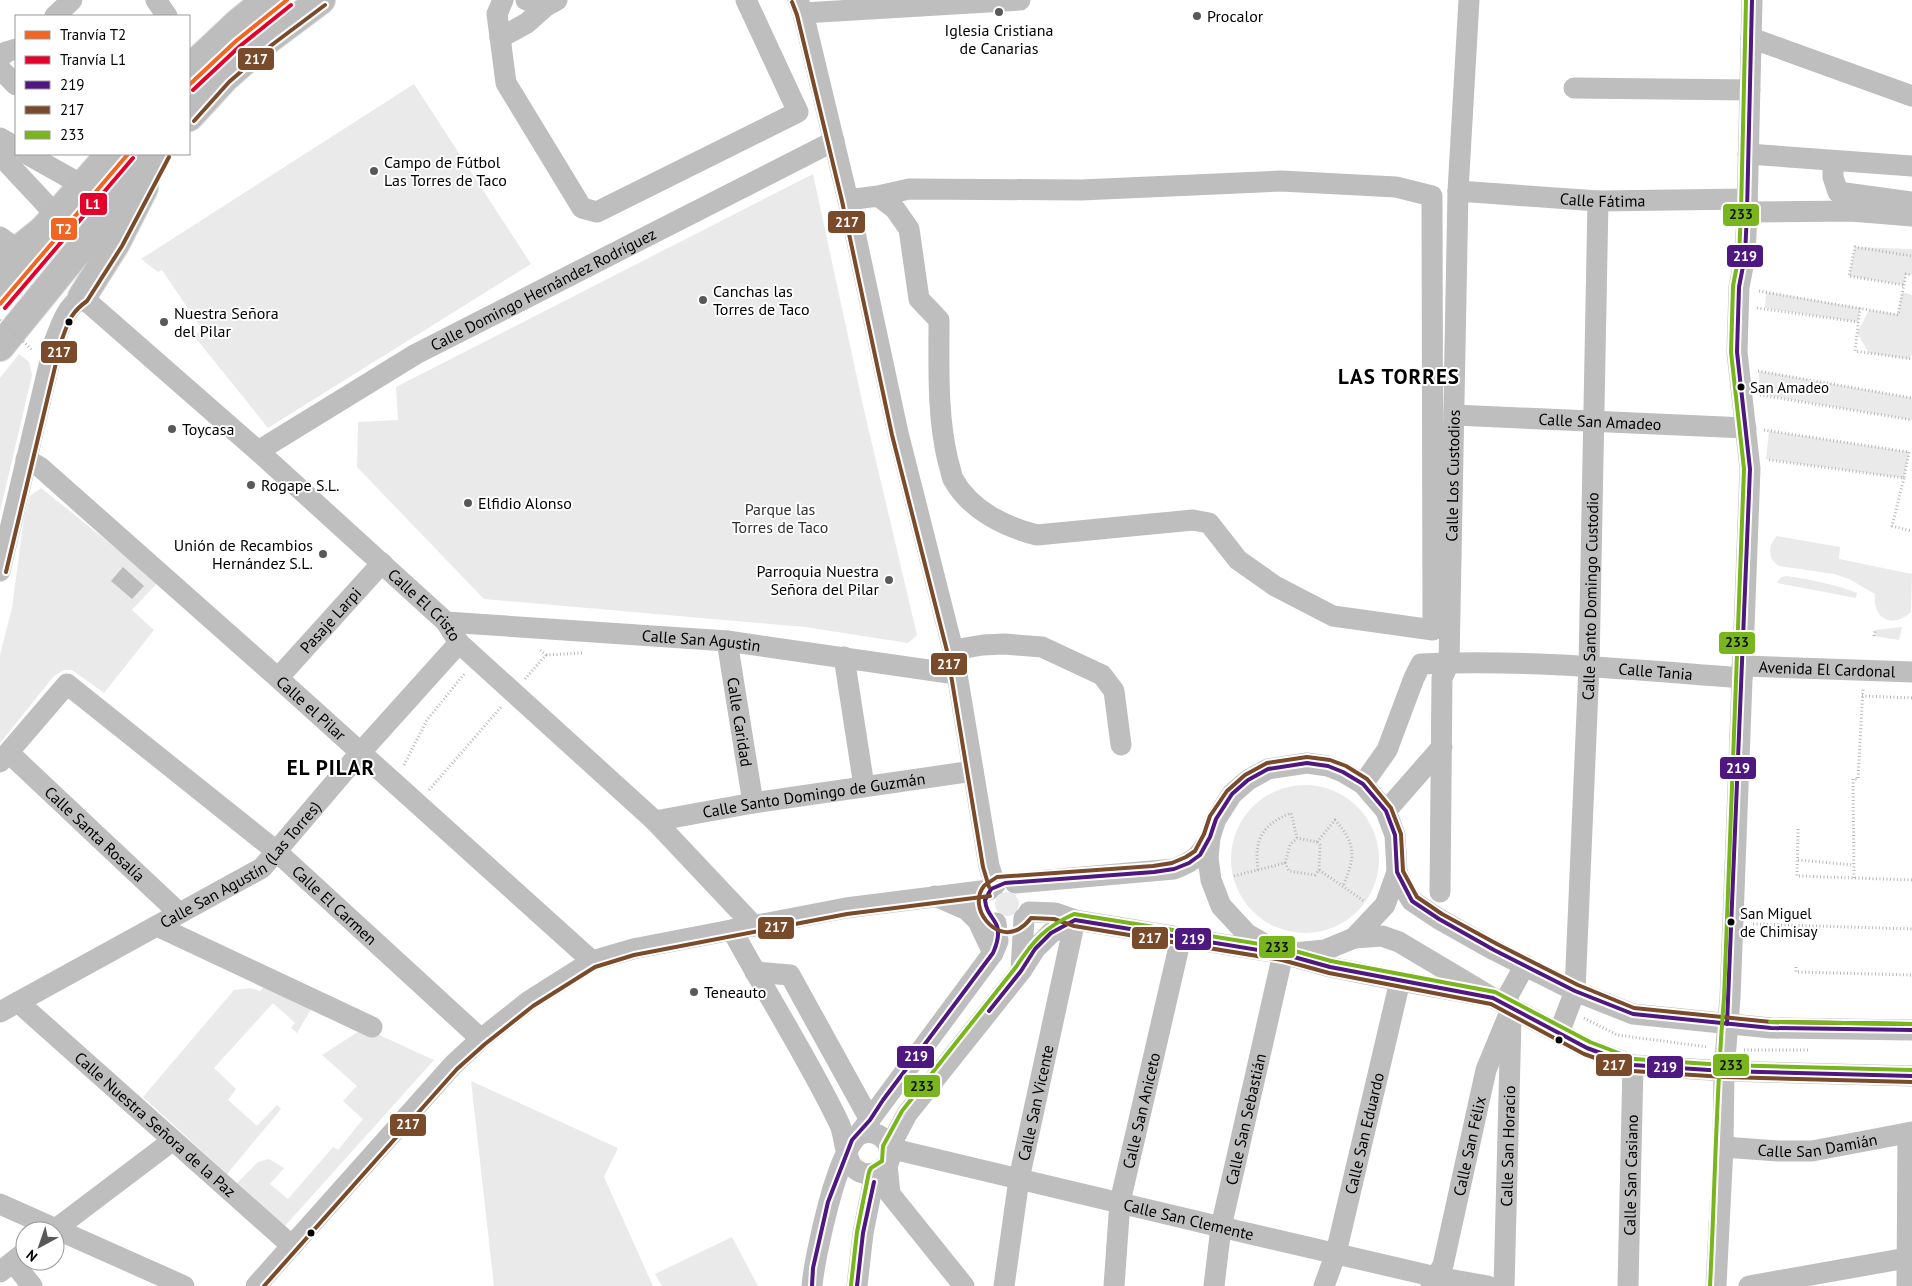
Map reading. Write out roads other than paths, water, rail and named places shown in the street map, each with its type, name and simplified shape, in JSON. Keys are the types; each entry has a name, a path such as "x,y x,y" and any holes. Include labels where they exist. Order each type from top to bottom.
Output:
{"main road":[{"path":"190,68 239,22 266,0"},
{"path":"190,116 225,78 269,39 321,0"},
{"path":"0,288 50,222 109,155"},
{"path":"0,347 156,155"},
{"path":"82,297 116,243 161,155"},
{"path":"6,247 50,222"}],"street":[{"path":"56,15 72,0"},
{"path":"156,0 166,15"},
{"path":"503,0 497,14 506,83 582,208 597,212 798,112 746,0"},
{"path":"1020,0 801,7 848,200 898,432 953,650 988,866 1006,926 1016,924 1026,915 1054,913 1076,920 1283,954 1503,1003"},
{"name":"Calle Los Custodios","path":"1440,892 1442,678 1449,663 1458,191 1469,0"},
{"path":"1716,1286 1723,1146 1724,1072 1733,923 1750,470 1737,352 1739,296 1745,256 1752,0"},
{"path":"500,38 527,23 543,2"},
{"path":"1751,38 1912,96"},
{"path":"0,58 6,52 15,49"},
{"path":"0,69 15,84"},
{"path":"1574,88 1750,90"},
{"path":"0,138 15,146"},
{"name":"Calle Domingo Hernández Rodríguez","path":"258,452 416,354 834,141"},
{"path":"1748,154 1912,166"},
{"path":"29,155 82,185"},
{"path":"0,156 50,222"},
{"path":"1833,161 1833,177 1838,192 1912,202"},
{"path":"848,200 909,189 1082,190 1281,181 1396,187 1432,196 1433,630 1333,616 1275,586 1238,560 1209,523 1193,520 1037,535 1016,530 987,514 966,496 953,478 944,443 939,379 939,320 919,299 909,229 895,209 878,196"},
{"name":"Calle Fátima","path":"1458,191 1598,201 1747,205 1912,216"},
{"name":"Calle Santo Domingo Custodio","path":"1559,1033 1575,991 1589,666 1598,201"},
{"path":"0,571 55,340 65,312 74,302 82,297"},
{"name":"Calle El Cristo","path":"82,297 258,452 446,622 459,643 655,821 754,926"},
{"name":"Calle San Amadeo","path":"1454,415 1746,428"},
{"name":"Calle el Pilar","path":"26,459 40,467 278,678 592,961"},
{"name":"Pasaje Larpi","path":"278,678 382,563"},
{"name":"Calle San Agustìn","path":"446,622 727,641 956,674"},
{"name":"Calle Caridad","path":"727,641 753,803"},
{"name":"Calle San Agustín (Las Torres)","path":"9,1007 262,868 360,753 459,643"},
{"path":"953,650 997,644 1042,647 1102,675 1114,691 1121,745"},
{"path":"844,657 864,786"},
{"name":"Calle Tania","path":"1363,784 1387,750 1421,664 1589,666 1742,672"},
{"name":"Avenida El Cardonal","path":"1742,672 1912,672"},
{"name":"Calle El Carmen","path":"5,758 67,684 276,851 481,1039"},
{"path":"1386,811 1442,747"},
{"name":"Calle Santa Rosalía","path":"5,758 179,913"},
{"path":"256,1286 444,1075 481,1039 529,1001 592,961 634,949 846,908 935,896 996,897 1174,869 1189,863 1200,855 1210,837 1216,819 1232,794 1248,780 1268,769 1307,763 1328,766 1344,772 1363,784 1386,811 1395,835 1397,872 1412,901 1439,919 1575,991 1633,1014 1771,1028 1912,1030"},
{"name":"Calle Santo Domingo de Guzmán","path":"655,821 753,803 973,771"},
{"path":"1210,837 1208,858 1211,880 1221,906 1247,934 1283,954 1325,950 1354,938 1382,936 1399,942 1503,1003 1587,1048 1633,1065 1724,1072 1912,1076"},
{"path":"1354,938 1385,905 1397,872"},
{"path":"996,897 1025,890 1030,901 1026,915 1021,971"},
{"path":"935,896 967,910 978,921 993,953"},
{"path":"812,1286 813,1268 828,1202 859,1135 993,953 998,941 996,897"},
{"path":"755,972 790,975 812,1016 859,1135 849,1161 854,1168 866,1174 884,1162 908,1114 1021,971 1035,949 1050,933 1076,920"},
{"name":"Calle San Vicente","path":"1004,1286 1019,1179 1076,920"},
{"path":"157,926 372,1027"},
{"path":"732,930 794,1037 844,1133 859,1135 875,1132 887,1142 884,1162 863,1233 857,1286"},
{"name":"Calle San Aniceto","path":"1114,1286 1120,1202 1181,938"},
{"name":"Calle San Sebastián","path":"1214,1286 1221,1227 1283,954"},
{"name":"Calle San Félix","path":"1433,1281 1443,1265 1486,1070 1503,1003 1525,965"},
{"name":"Calle San Eduardo","path":"1324,1286 1336,1253 1400,981"},
{"name":"Calle San Horacio","path":"1503,1003 1504,1286"},
{"name":"Calle Nuestra Señora de la Paz","path":"9,1007 172,1141 292,1246"},
{"path":"794,1037 812,1016"},
{"name":"Calle San Casiano","path":"1628,1286 1633,1065"},
{"path":"1907,1286 1910,1132"},
{"name":"Calle San Damián","path":"1723,1146 1778,1151 1812,1151 1910,1132"},
{"path":"65,1222 172,1141"},
{"path":"884,1162 890,1194 964,1286"},
{"name":"Calle San Clemente","path":"884,1162 1019,1179 1336,1253 1433,1281 1488,1286"},
{"path":"0,1204 35,1221"},
{"path":"65,1236 154,1280 184,1286"},
{"path":"1749,1286 1909,1258"},
{"path":"13,1262 32,1286"}],"tram line":[{"name":"T2","path":"190,84 236,41 287,0"},
{"name":"L1","path":"193,90 240,46 291,5"},
{"name":"T2","path":"0,304 127,155"},
{"name":"L1","path":"5,308 133,158"}],"place":[{"name":"Iglesia Cristiana de Canarias","path":"999,12"},
{"name":"Procalor","path":"1197,16"},
{"name":"Campo de Fútbol Las Torres de Taco","path":"374,171"},
{"name":"Canchas las Torres de Taco","path":"703,300"},
{"name":"Nuestra Señora del Pilar","path":"164,322"},
{"name":"San Amadeo","path":"1741,387"},
{"name":"Toycasa","path":"172,429"},
{"name":"Rogape S.L.","path":"251,485"},
{"name":"Elfidio Alonso","path":"468,503"},
{"name":"Unión de Recambios Hernández S.L.","path":"323,554"},
{"name":"Parroquia Nuestra Señora del Pilar","path":"889,580"},
{"name":"San Miguel de Chimisay","path":"1731,922"},
{"name":"Teneauto","path":"694,992"}],"district":[{"name":"LAS TORRES","path":"1399,376"},
{"name":"EL PILAR","path":"331,767"}],"park label":[{"name":"Parque las Torres de Taco","path":"780,518"}]}
